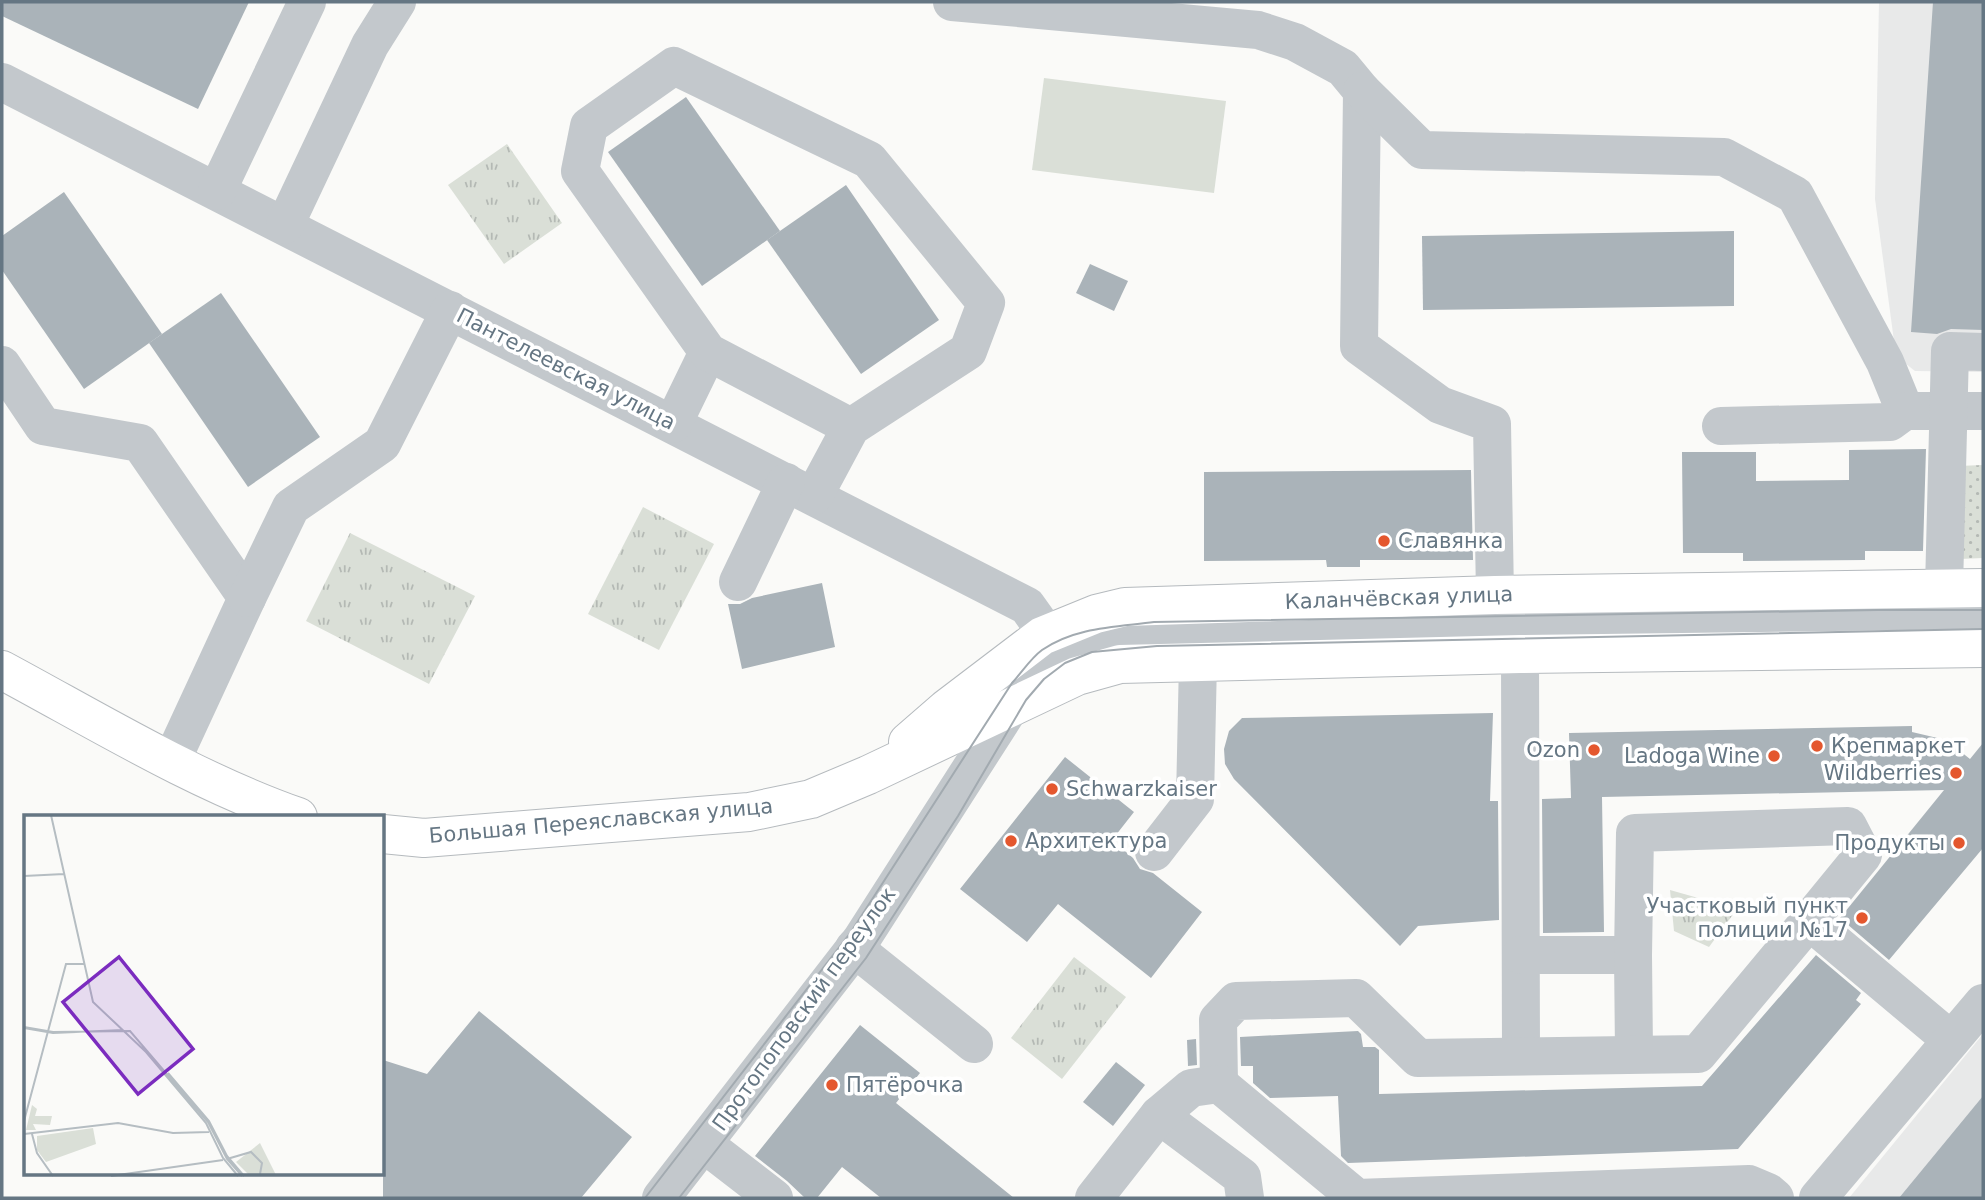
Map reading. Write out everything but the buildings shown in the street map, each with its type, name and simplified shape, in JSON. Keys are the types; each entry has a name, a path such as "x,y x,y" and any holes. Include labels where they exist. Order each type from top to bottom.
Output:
{"main road":[{"name":"Каланчёвская улица","path":"868,775 946,709 1042,636 1096,614 1125,607 1495,595 1983,588"},
{"path":"1009,709 1077,676 1120,664 1520,654 1983,648"},
{"path":"2,670 244,796 293,815"},
{"name":"Большая Переяславская улица","path":"385,834 424,838 749,812 811,799 1009,709"}],"street":[{"path":"216,191 307,2"},
{"path":"285,225 370,45 397,2"},
{"path":"952,2 1258,30 1295,42 1343,68 1362,91 1422,150 1724,157 1795,195 1885,362 1906,411"},
{"path":"738,582 800,489 851,427 968,351 986,303 869,160 674,66 589,126 580,171 708,352 851,427"},
{"name":"Пантелеевская улица","path":"2,82 1027,606 1037,621 1042,636"},
{"path":"1362,91 1359,346 1440,405 1492,424 1495,595"},
{"path":"172,760 291,507 382,444 450,310"},
{"path":"1944,588 1966,411 1950,351 1983,352"},
{"path":"673,424 708,352"},
{"path":"2,365 43,426 141,443 247,598"},
{"path":"1721,426 1890,422 1906,411 1966,411"},
{"path":"868,775 1049,659 1089,642 1156,634 1983,618"},
{"path":"1009,709 1041,651 1042,636"},
{"path":"1520,654 1521,1056"},
{"path":"1154,852 1195,799 1198,660"},
{"name":"Протопоповский переулок","path":"661,1198 854,948 1009,709"},
{"path":"1219,1084 1218,1020 1236,1001 1356,998 1418,1058 1698,1054 1863,855 1848,826 1635,833 1634,1054"},
{"path":"1809,921 1951,1040"},
{"path":"854,948 974,1044"},
{"path":"1521,955 1633,955"},
{"path":"1818,1198 1983,1003"},
{"path":"1094,1198 1159,1115 1191,1088 1219,1084 1357,1198 1749,1184 1768,1192 1774,1198"},
{"path":"1159,1115 1242,1177 1245,1198"},
{"path":"704,1144 774,1198"}],"shaded area":[{"path":"1879,2 1983,2 1983,372 1915,371 1896,356 1875,199"},
{"path":"1983,1034 1983,1198 1849,1198"}],"green space":[{"path":"1044,78 1226,101 1214,193 1032,170"},
{"path":"507,144 562,223 504,264 448,185"},
{"path":"1983,465 1983,558 1960,559 1958,466"},
{"path":"643,507 714,544 659,650 588,614"},
{"path":"350,533 475,596 429,684 306,621"},
{"path":"1670,890 1737,909 1709,947 1674,931"},
{"path":"1074,957 1126,997 1062,1079 1011,1038"}],"tram line":[{"path":"645,1198 851,932 1012,683 1038,653 1055,642 1096,629 1154,622 1983,610"},
{"path":"679,1198 866,958 958,816 1026,700 1044,679 1065,663 1092,652 1157,646 1983,629"}],"place":[{"name":"Славянка","path":"1384,541"},
{"name":"Крепмаркет","path":"1817,746"},
{"name":"Ozon","path":"1594,750"},
{"name":"Ladoga Wine","path":"1774,756"},
{"name":"Wildberries","path":"1956,773"},
{"name":"Schwarzkaiser","path":"1052,789"},
{"name":"Архитектура","path":"1011,841"},
{"name":"Продукты","path":"1959,843"},
{"name":"Участковый пункт полиции №17","path":"1862,918"},
{"name":"Пятёрочка","path":"832,1085"}]}
